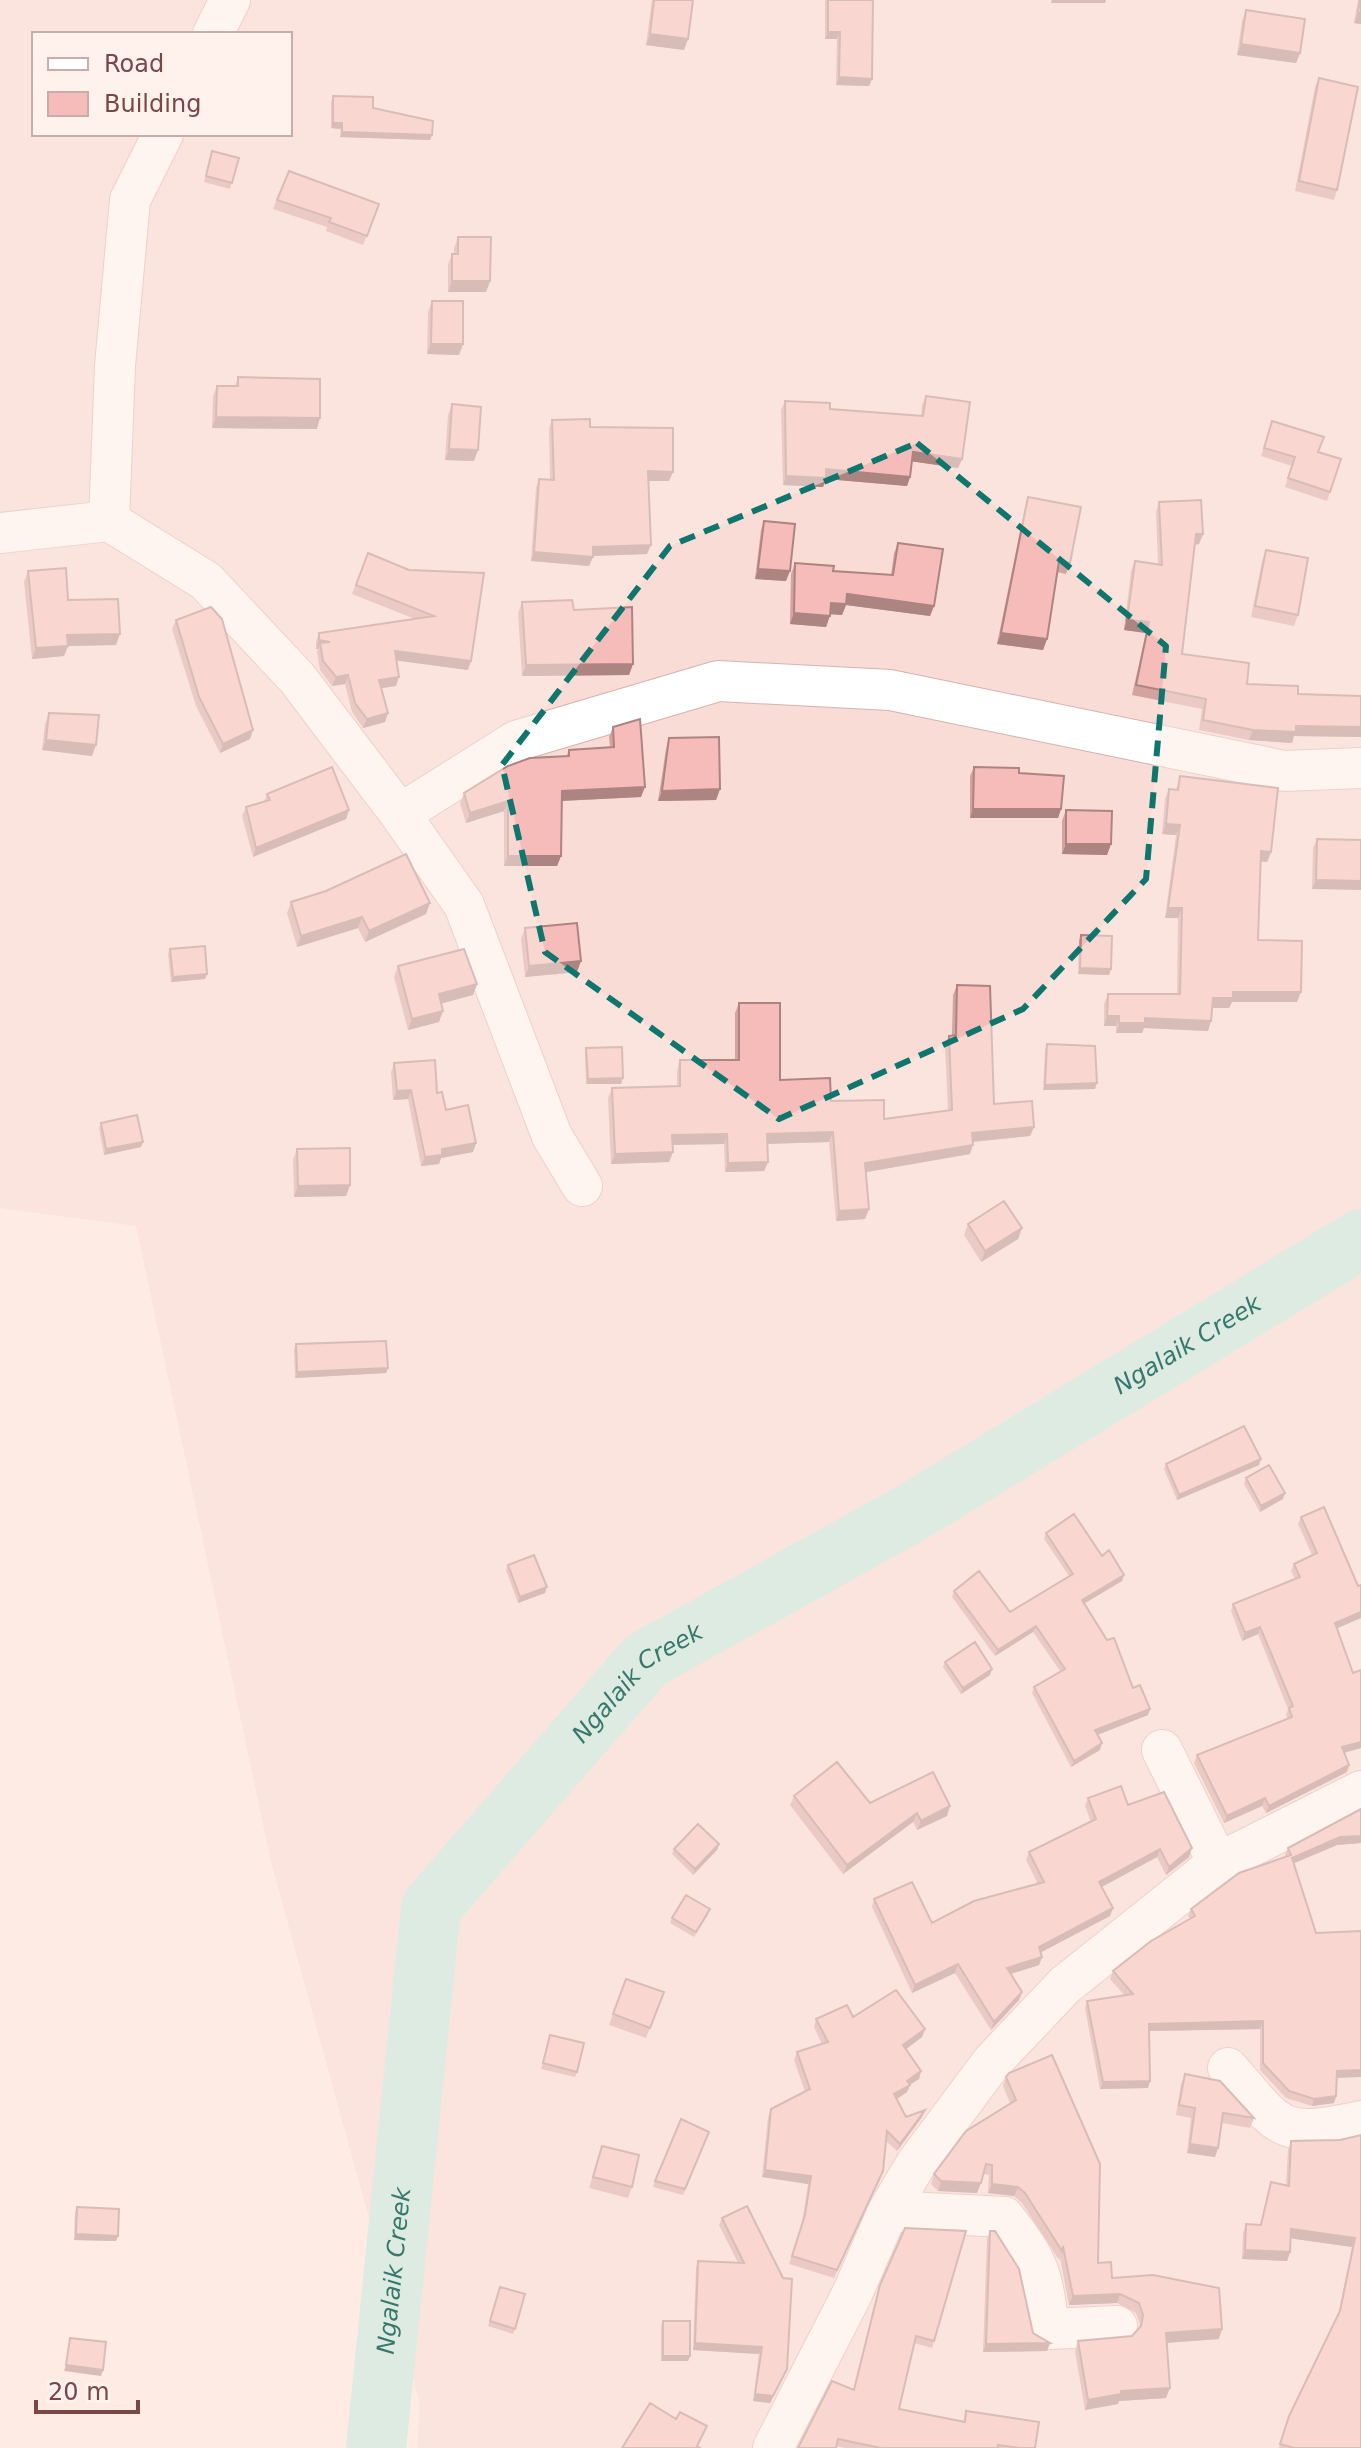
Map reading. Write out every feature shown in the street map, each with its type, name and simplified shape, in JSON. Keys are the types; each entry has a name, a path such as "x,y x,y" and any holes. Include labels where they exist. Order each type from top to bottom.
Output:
{"street":[{"path":"214,32 230,0"},
{"path":"109,521 115,366 130,200 162,136"},
{"path":"0,533 109,521 206,581 297,678 464,905 552,1136 582,1186"},
{"path":"400,814 516,741 718,681 890,690 1284,771 1361,768"},
{"path":"1162,1750 1218,1863"},
{"path":"773,2448 852,2294 888,2211 916,2164 992,2062 1065,1985 1218,1863 1361,1791"},
{"path":"1228,2068 1265,2111 1290,2129 1313,2131 1361,2121"},
{"path":"888,2211 1004,2217 1035,2255 1043,2282 1049,2329 1117,2326"}],"highlighted area":[{"path":"917,443 1166,646 1146,879 1023,1009 779,1119 545,952 502,765 670,546"}],"shaded area":[{"path":"0,0 1361,0 1361,2448 417,2448 420,2404 271,1862 136,1226 0,1208"}],"building":[{"path":"654,0 693,0 688,39 650,34"},
{"path":"828,0 873,0 872,79 839,77 840,32 828,32"},
{"path":"1246,10 1305,19 1300,53 1241,44"},
{"path":"1319,78 1358,87 1337,190 1299,181"},
{"path":"333,96 373,97 373,108 433,121 432,135 342,132 342,123 333,123"},
{"path":"212,151 239,158 232,183 206,176"},
{"path":"289,171 379,204 367,236 329,222 331,218 277,200"},
{"path":"458,237 491,237 490,281 452,281 452,254 458,254"},
{"path":"432,301 463,301 463,344 431,344"},
{"path":"238,377 320,379 320,418 216,417 217,386 238,386"},
{"path":"926,396 970,402 962,459 913,452 910,477 826,469 826,478 786,476 785,401 830,403 830,409 923,416"},
{"path":"452,404 481,407 478,450 449,449"},
{"path":"590,419 590,427 673,428 673,472 648,471 651,545 593,547 593,557 534,552 539,479 554,480 552,420"},
{"path":"1272,421 1324,437 1318,452 1341,459 1330,492 1288,478 1295,457 1264,448"},
{"path":"1028,497 1081,507 1070,563 1059,561 1047,639 1001,633"},
{"path":"1201,500 1203,534 1196,534 1182,654 1249,663 1247,684 1298,686 1298,694 1361,696 1361,727 1296,726 1296,732 1253,730 1203,720 1206,699 1136,685 1149,622 1127,620 1135,561 1162,565 1159,502"},
{"path":"764,521 795,524 790,571 758,569"},
{"path":"898,543 943,549 934,606 847,594 846,604 831,603 830,616 794,613 795,563 834,566 833,571 893,575"},
{"path":"1266,550 1308,558 1298,615 1255,606"},
{"path":"368,553 409,570 484,573 471,661 395,651 399,677 379,680 388,713 367,719 355,703 348,675 336,677 323,661 320,643 330,642 319,640 319,633 434,616 356,585"},
{"path":"66,568 68,600 118,599 120,634 67,635 68,646 36,648 28,571"},
{"path":"572,600 574,610 632,607 633,664 526,665 522,602"},
{"path":"211,607 222,619 253,730 223,744 199,697 176,620"},
{"path":"49,713 99,715 96,745 46,740"},
{"path":"640,719 645,787 562,791 561,856 508,856 508,801 470,813 464,793 508,766 530,758 569,756 569,750 614,747 613,727"},
{"path":"719,737 720,789 662,791 669,738"},
{"path":"332,767 349,810 256,848 246,807 270,800 267,794"},
{"path":"974,767 1019,768 1019,773 1064,776 1061,809 973,809"},
{"path":"1180,776 1278,788 1271,852 1261,851 1258,940 1302,941 1301,992 1233,992 1233,998 1213,998 1211,1021 1145,1018 1145,1023 1119,1023 1119,1016 1107,1016 1108,994 1180,994 1182,908 1168,908 1180,825 1166,824 1169,789 1178,790"},
{"path":"1066,810 1112,811 1111,844 1066,844"},
{"path":"1317,839 1361,840 1361,881 1316,880"},
{"path":"406,854 430,903 369,931 362,917 301,936 291,902 326,891"},
{"path":"577,923 581,961 529,966 525,928"},
{"path":"1081,935 1112,936 1111,969 1080,968"},
{"path":"205,946 207,974 173,977 170,949"},
{"path":"464,949 477,984 439,994 443,1011 412,1019 398,966"},
{"path":"957,985 990,986 994,1104 1032,1101 1034,1127 972,1133 973,1145 865,1163 869,1209 839,1211 833,1132 767,1134 768,1162 728,1163 727,1134 672,1135 673,1152 615,1154 612,1088 680,1086 680,1060 739,1060 739,1003 780,1003 780,1080 830,1078 831,1101 884,1100 884,1119 952,1110 949,1036 956,1035"},
{"path":"1047,1044 1095,1046 1097,1083 1045,1085"},
{"path":"622,1047 623,1078 588,1079 586,1048"},
{"path":"435,1060 437,1093 442,1092 446,1110 468,1105 476,1143 442,1149 442,1155 425,1157 411,1090 397,1091 394,1063"},
{"path":"137,1115 143,1142 106,1149 101,1123"},
{"path":"350,1148 350,1185 298,1186 297,1149"},
{"path":"1004,1201 1022,1228 985,1251 968,1224"},
{"path":"386,1341 388,1368 297,1372 296,1344"},
{"path":"1244,1426 1261,1459 1179,1495 1166,1464"},
{"path":"1269,1465 1285,1493 1261,1506 1246,1478"},
{"path":"1324,1507 1358,1586 1361,1585 1361,1612 1335,1623 1353,1673 1361,1670 1361,1742 1342,1747 1349,1765 1269,1806 1265,1798 1227,1816 1197,1755 1292,1717 1289,1708 1293,1706 1260,1627 1245,1633 1233,1604 1300,1577 1294,1564 1317,1553 1301,1517"},
{"path":"1074,1514 1102,1556 1109,1550 1124,1575 1082,1600 1107,1640 1114,1638 1133,1688 1140,1685 1150,1709 1095,1730 1102,1743 1074,1761 1034,1687 1065,1669 1036,1626 998,1650 954,1591 979,1571 1010,1612 1073,1574 1046,1533"},
{"path":"534,1555 547,1587 520,1597 508,1565"},
{"path":"975,1642 992,1669 963,1688 945,1662"},
{"path":"837,1762 870,1803 933,1772 950,1806 921,1821 917,1813 847,1865 794,1796"},
{"path":"1121,1786 1128,1805 1164,1792 1192,1848 1169,1867 1160,1849 1099,1882 1113,1908 1039,1947 1042,1957 1007,1968 1022,1992 994,2022 958,1964 915,1985 874,1899 912,1882 932,1923 974,1901 1044,1882 1029,1852 1096,1819 1088,1798"},
{"path":"1361,1809 1361,1836 1340,1837 1292,1858 1316,1933 1361,1931 1361,2070 1337,2071 1336,2096 1314,2099 1289,2091 1263,2063 1263,2021 1149,2024 1150,2081 1103,2082 1087,2001 1133,1994 1113,1971 1151,1941 1195,1916 1191,1909 1239,1873 1291,1855 1288,1848"},
{"path":"698,1824 719,1844 695,1869 674,1849"},
{"path":"686,1895 710,1909 696,1932 672,1918"},
{"path":"626,1979 664,1992 650,2028 613,2014"},
{"path":"896,1990 925,2029 903,2045 921,2071 907,2081 910,2085 894,2094 906,2117 925,2110 900,2144 887,2131 883,2171 837,2270 792,2256 805,2215 811,2176 765,2170 771,2109 810,2089 797,2052 828,2042 816,2019 847,2005 853,2017"},
{"path":"550,2035 584,2043 577,2072 543,2063"},
{"path":"1052,2055 1100,2164 1098,2263 1111,2262 1112,2278 1153,2275 1219,2288 1222,2329 1166,2333 1170,2388 1121,2391 1121,2394 1088,2400 1078,2341 1132,2336 1141,2326 1143,2315 1139,2303 1120,2294 1073,2296 1063,2246 1062,2251 1025,2193 1018,2187 992,2184 992,2165 986,2164 981,2183 941,2181 934,2174 966,2131 1016,2100 1006,2077 1009,2073"},
{"path":"1185,2074 1220,2081 1254,2118 1223,2113 1218,2148 1190,2144 1195,2108 1179,2105"},
{"path":"681,2119 709,2132 685,2189 655,2181"},
{"path":"1361,2135 1361,2448 1294,2448 1280,2444 1289,2416 1340,2311 1355,2238 1291,2229 1290,2252 1245,2250 1246,2224 1261,2225 1271,2182 1289,2186 1291,2141 1340,2140"},
{"path":"602,2146 639,2155 632,2187 593,2177"},
{"path":"747,2206 783,2278 792,2279 787,2369 773,2396 755,2394 762,2347 695,2343 698,2261 744,2263 722,2218"},
{"path":"77,2207 119,2209 118,2236 76,2234"},
{"path":"905,2228 966,2231 934,2341 916,2336 899,2409 965,2422 966,2411 1039,2422 1035,2448 998,2445 998,2448 881,2448 838,2439 836,2448 798,2448 832,2381 854,2390 880,2285"},
{"path":"990,2231 995,2231 1019,2269 1033,2333 1050,2343 986,2344"},
{"path":"500,2287 525,2294 515,2329 490,2321"},
{"path":"663,2321 690,2321 690,2356 663,2356"},
{"path":"70,2338 106,2342 103,2370 66,2365"},
{"path":"650,2403 676,2419 680,2412 707,2426 697,2446 700,2448 622,2448"}],"waterway":[{"name":"Ngalaik Creek","path":"376,2448 431,1907 646,1660 911,1513 1361,1239"}]}
